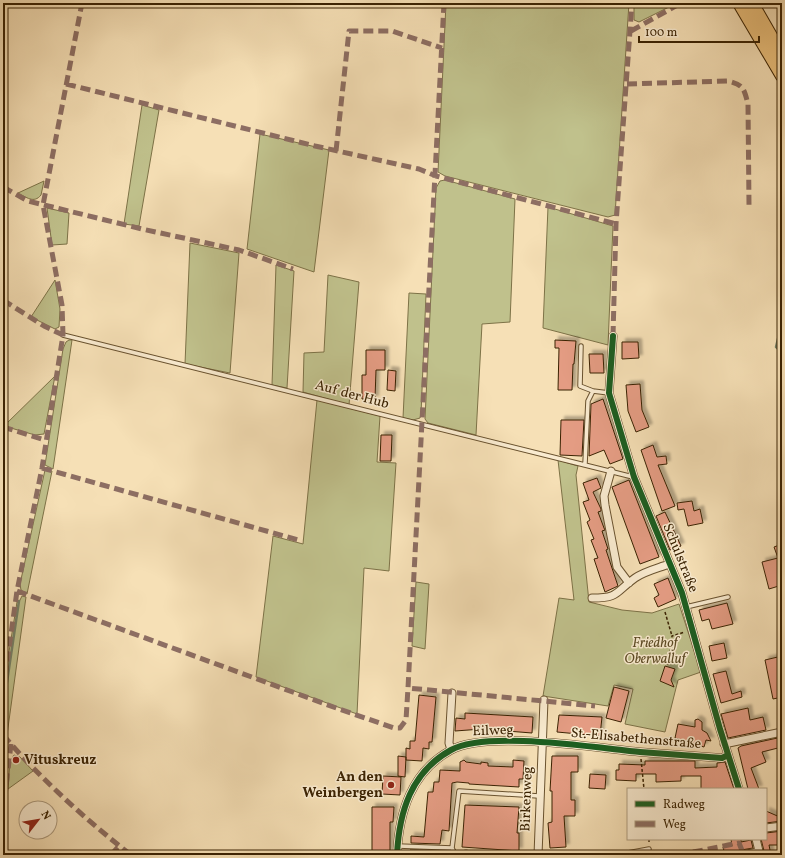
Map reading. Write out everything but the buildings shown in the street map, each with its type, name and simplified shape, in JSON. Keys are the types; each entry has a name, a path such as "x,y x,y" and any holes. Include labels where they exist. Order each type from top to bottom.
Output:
{"highway":[{"path":"739,3 782,76"},
{"path":"752,3 782,55"}],"street":[{"name":"Schulstraße","path":"613,336 609,393 634,477 686,607 724,744 739,788"},
{"path":"611,471 604,496 605,505 617,567 628,583"},
{"name":"Schulstraße","path":"592,598 608,598 616,595 636,577 670,564"},
{"path":"451,750 449,743 452,693"},
{"name":"Birkenweg","path":"538,855 539,796 544,700"},
{"path":"724,744 782,732"},
{"name":"Eilweg","path":"397,855 399,827 410,791 433,763 451,750 477,742 542,743"},
{"name":"St.-Elisabethenstraße","path":"542,743 722,758 728,755"},
{"path":"767,828 782,826"},
{"path":"756,840 759,852"}],"lane":[{"name":"Auf der Hub","path":"63,335 634,477"},
{"path":"581,346 580,386 593,391 609,393"},
{"path":"585,464 588,401 593,391"},
{"path":"686,607 728,597"},
{"path":"482,855 455,854 452,848 459,791 539,796"},
{"path":"398,846 452,848"},
{"path":"616,855 649,849"},
{"path":"743,853 759,852"}],"path":[{"path":"661,662 669,664 672,636 665,612"},
{"path":"672,636 686,631"},
{"path":"640,752 644,788"}],"green space":[{"path":"446,3 629,3 615,215 608,217 445,176 438,172"},
{"path":"634,3 677,3 639,22 634,20"},
{"path":"142,105 159,110 139,226 124,224"},
{"path":"260,134 329,150 314,272 247,249"},
{"path":"445,180 515,199 510,322 482,324 476,435 428,423 425,419 436,188 440,181"},
{"path":"44,181 41,195 36,199 27,198 18,193"},
{"path":"548,207 613,226 608,345 543,328"},
{"path":"47,208 69,213 67,244 52,245"},
{"path":"190,243 239,253 230,373 185,364"},
{"path":"276,265 294,271 287,388 272,385"},
{"path":"328,275 359,282 349,405 303,392 304,353 324,352"},
{"path":"55,280 60,309 59,327 55,329 31,317"},
{"path":"409,293 426,294 421,414 420,418 413,420 403,418"},
{"path":"72,340 53,469 45,465 63,349 66,342"},
{"path":"55,376 44,434 35,435 4,426"},
{"path":"317,400 380,416 377,462 396,463 389,571 364,568 357,714 256,677 273,536 303,544"},
{"name":"Friedhof Oberwalluf","path":"558,460 578,466 576,475 589,602 622,610 652,613 679,604 701,672 678,680 665,732 625,724 633,689 614,685 608,706 543,696 559,598 574,600"},
{"path":"45,470 52,471 27,594 21,590 20,584"},
{"path":"416,582 429,584 425,649 412,646"},
{"path":"22,596 26,597 7,735 3,730 3,689 17,602 19,602"},
{"path":"14,755 20,757 33,771 8,789 10,762"}],"waterway":[{"path":"782,322 776,347 782,352"},
{"path":"3,709 19,601"}],"marked path":[{"path":"3,691 17,591 42,468 63,335 62,305 43,205 82,3"},
{"path":"444,3 408,688 595,706"},
{"path":"613,336 616,224 632,3"},
{"path":"631,31 681,3"},
{"path":"336,151 349,31 392,31 442,48"},
{"path":"627,84 728,81 740,86 744,91 748,104 749,205"},
{"path":"66,84 315,146 419,169 436,176 616,224"},
{"path":"3,187 28,201 142,229 239,250 293,269"},
{"path":"3,300 44,326 63,335"},
{"path":"3,427 45,440"},
{"path":"42,468 302,541"},
{"path":"17,591 394,728 400,728 406,720 408,688"},
{"path":"3,735 64,798 131,855"},
{"path":"3,813 11,744"},
{"path":"693,852 739,843 743,853"},
{"path":"111,855 119,846"}],"cycle path":[{"path":"613,336 609,393 634,477 682,593 720,729 739,788"},
{"path":"397,855 398,839 404,809 417,782 437,759 451,750 467,744 489,741 542,742 640,752 722,758 728,755"}],"place":[{"name":"Vituskreuz","path":"16,760"},
{"name":"An den Weinbergen","path":"391,785"}]}
